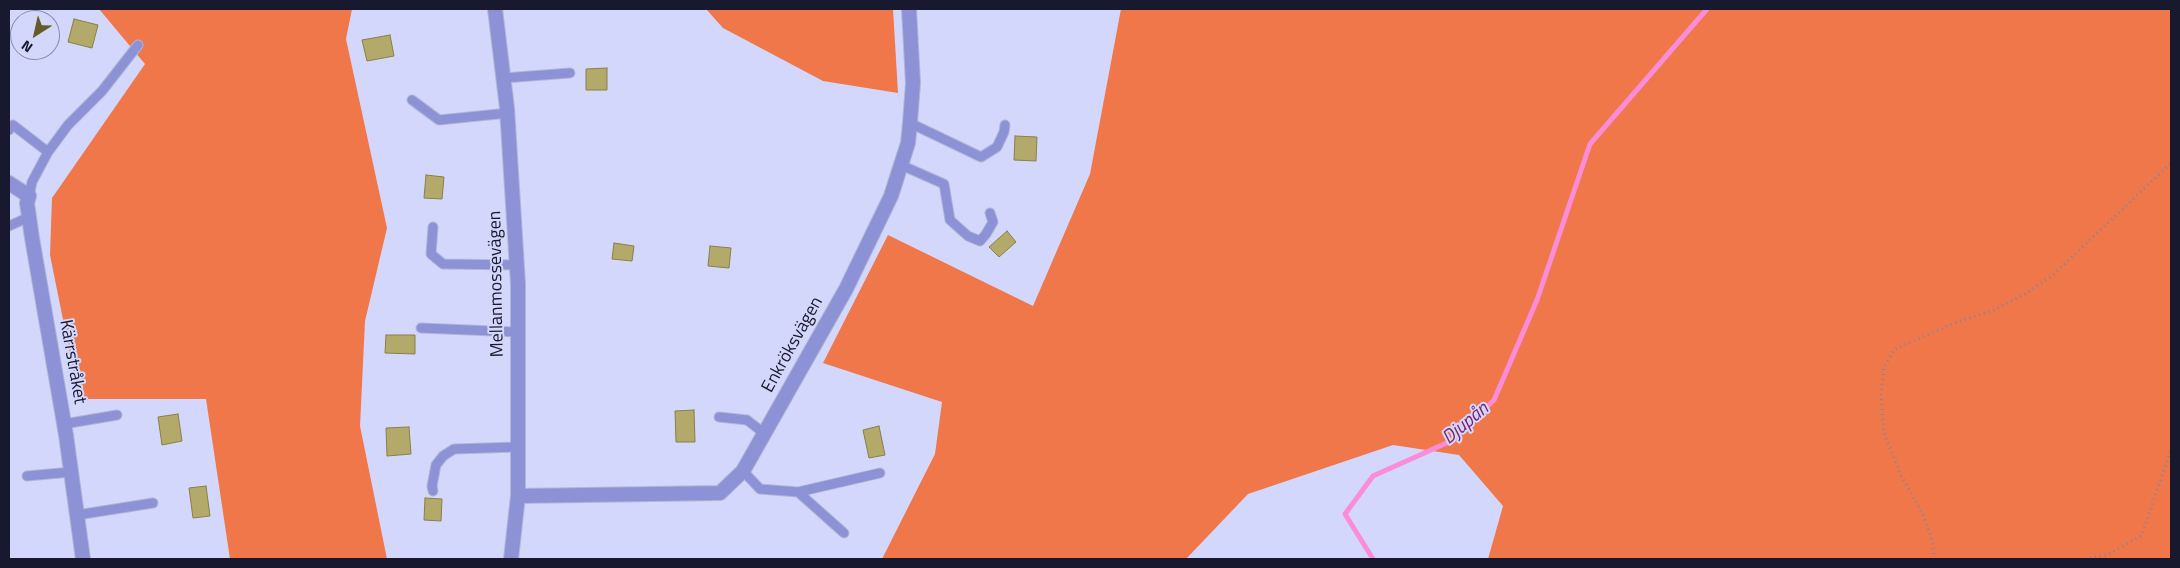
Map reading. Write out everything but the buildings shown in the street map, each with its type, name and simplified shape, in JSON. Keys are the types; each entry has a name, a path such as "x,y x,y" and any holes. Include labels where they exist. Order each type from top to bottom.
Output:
{"street":[{"name":"Mellanmossevägen","path":"496,9 508,113 518,265 518,496 511,559"},
{"name":"Enkröksvägen","path":"518,496 720,493 743,471 846,289 891,196 908,143 910,123 913,83 909,9"},
{"path":"9,183 29,196"},
{"name":"Kärrstråket","path":"29,196 27,203 29,217 64,424 83,559"}],"lane":[{"path":"29,196 32,182 48,152 68,125 102,91 138,44"},
{"path":"504,78 570,73"},
{"path":"412,100 439,120 508,113"},
{"path":"910,123 982,157 997,147 1005,125"},
{"path":"9,130 14,125 48,152"},
{"path":"901,165 944,184 950,220 968,236 980,240 986,234 993,222 990,213"},
{"path":"9,226 29,217"},
{"path":"434,228 431,254 443,264 518,265"},
{"path":"421,328 517,332"},
{"path":"64,424 117,415"},
{"path":"719,417 747,420 765,434"},
{"path":"433,491 432,486 436,465 442,456 454,449 518,447"},
{"path":"743,471 760,489 798,492 880,473"},
{"path":"27,476 71,472"},
{"path":"798,492 844,533"},
{"path":"77,515 153,503"}],"path":[{"path":"1933,559 1934,553 1931,537 1923,515 1902,475 1884,433 1880,394 1884,366 1895,349 1958,322 1994,310 2027,293 2053,274 2171,163"},
{"path":"2085,559 2107,555 2142,535 2171,449"}],"shaded area":[{"path":"99,9 352,9 346,39 387,228 365,321 360,426 387,559 230,559 206,399 79,399 50,255 52,198 145,64"},
{"path":"706,9 893,9 898,93 823,81 723,28"},
{"path":"1121,9 2171,9 2171,559 1488,559 1503,506 1459,455 1393,445 1248,494 1186,559 882,559 935,454 942,402 823,363 888,235 1033,306 1090,174"}],"waterway":[{"name":"Djupån","path":"1373,559 1345,514 1373,476 1451,441 1494,400 1537,300 1590,144 1707,9"}]}
